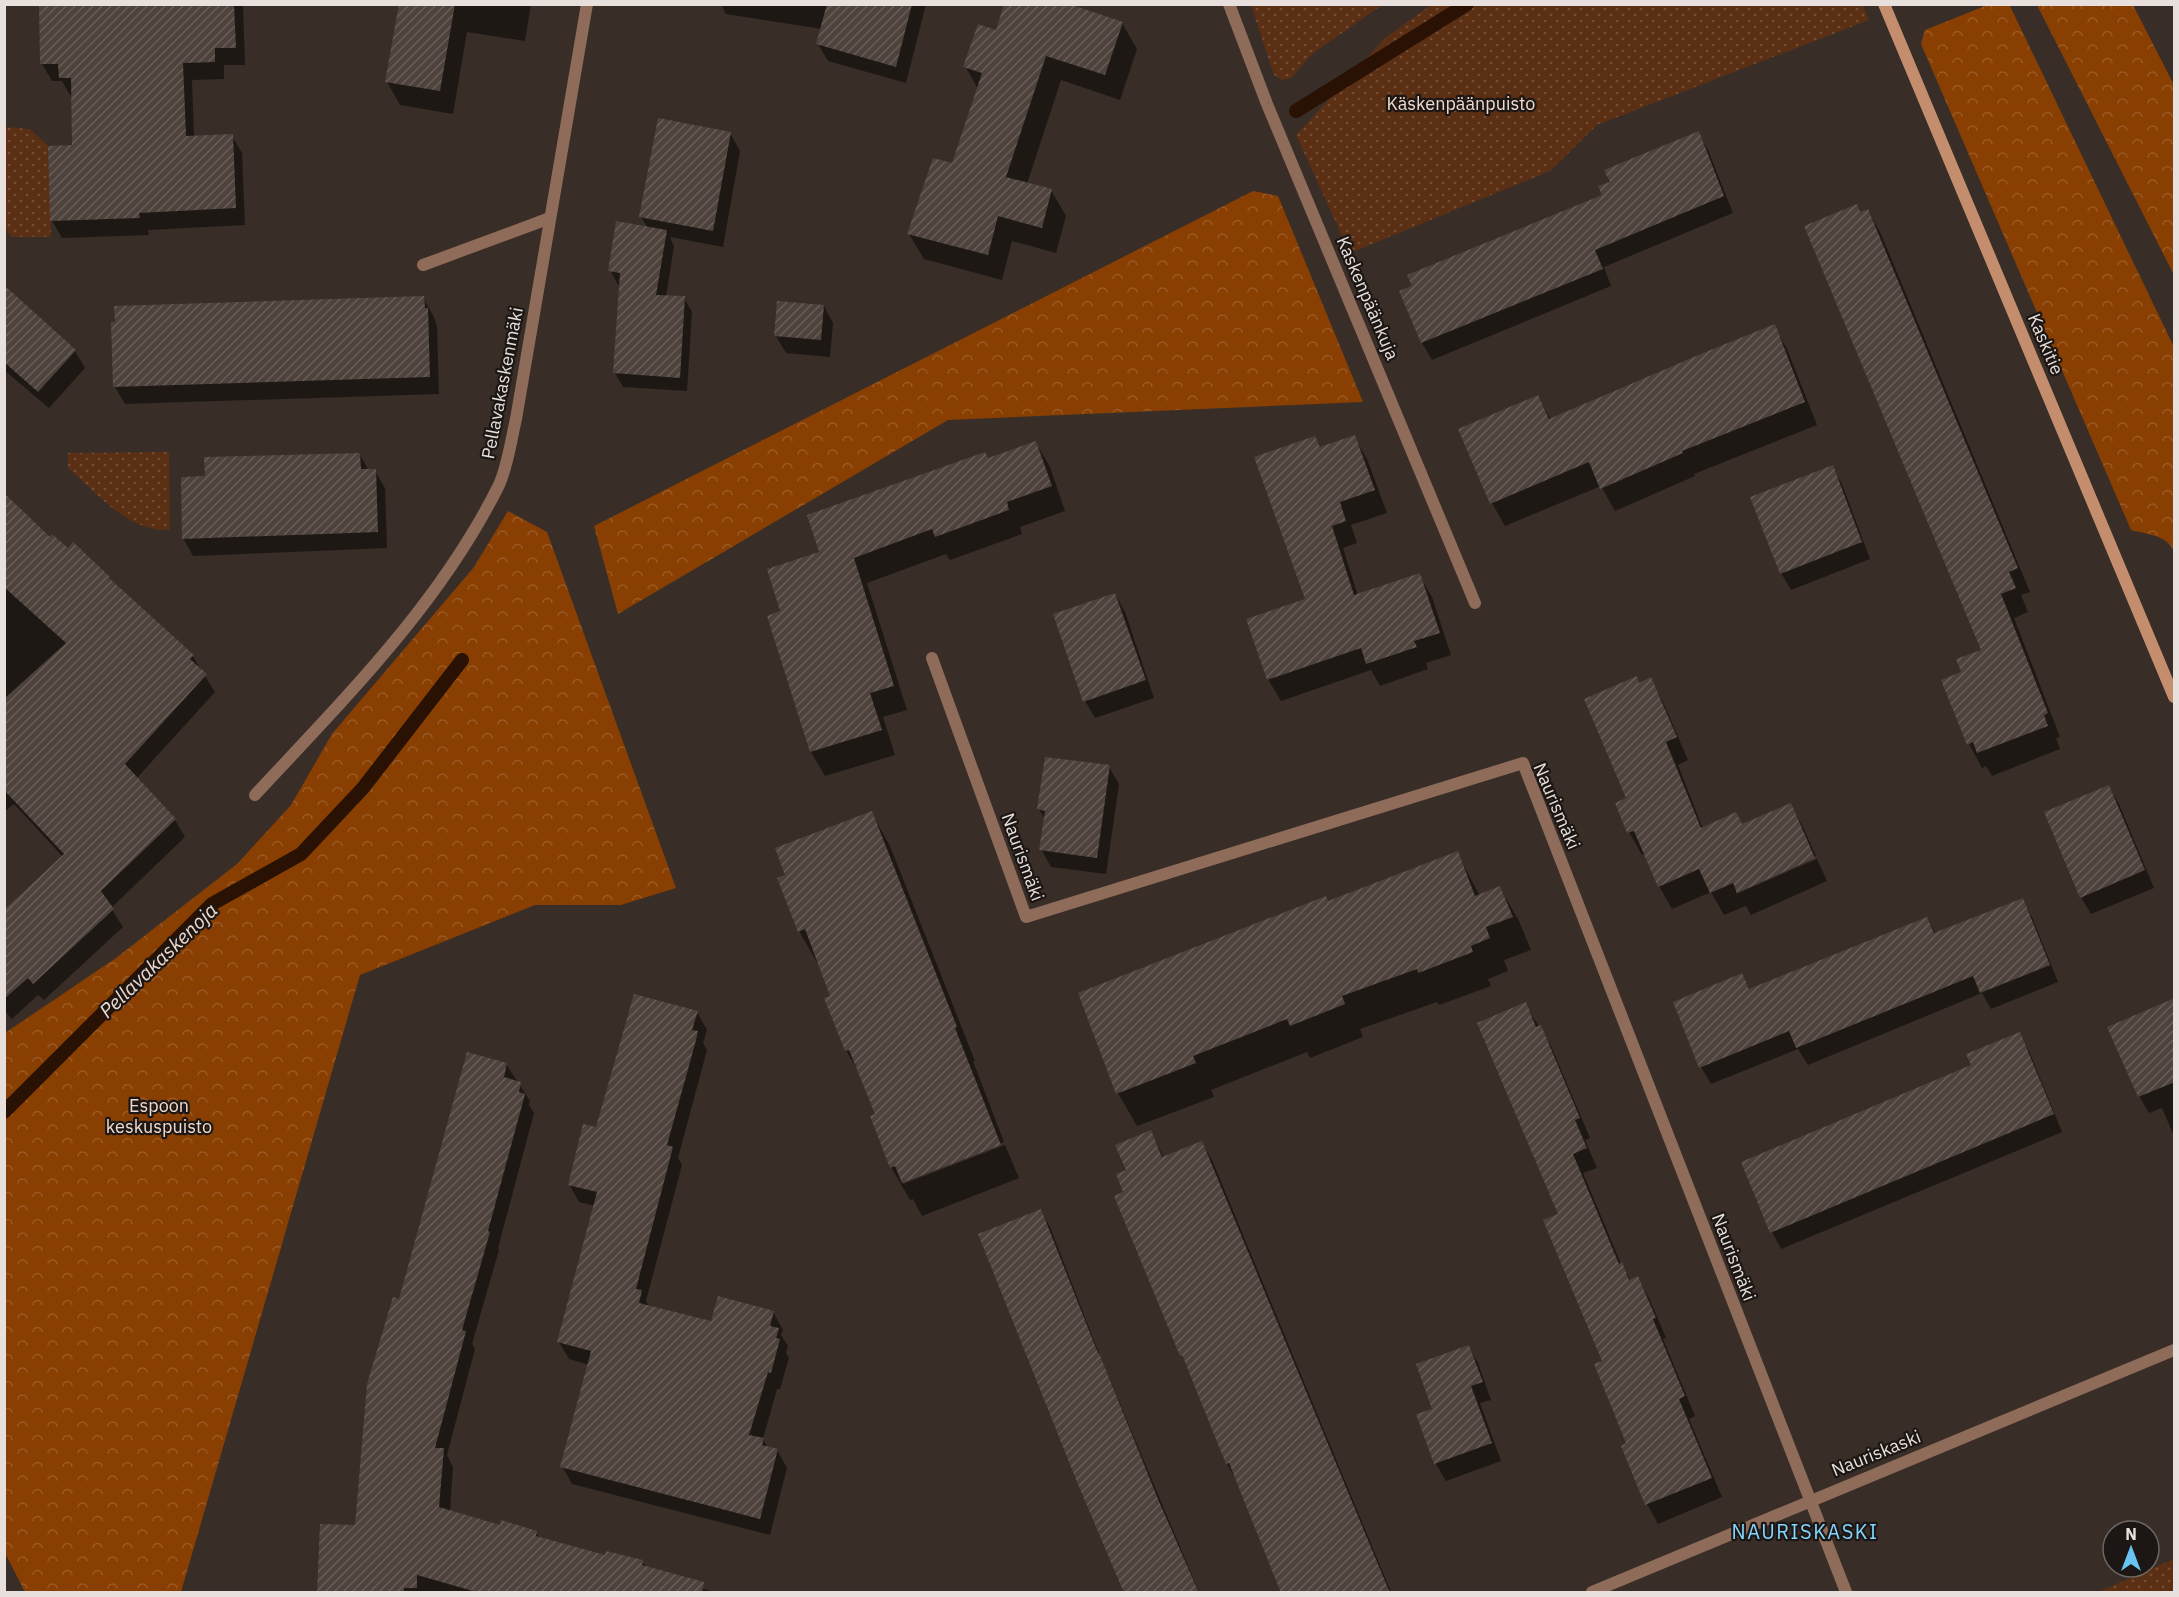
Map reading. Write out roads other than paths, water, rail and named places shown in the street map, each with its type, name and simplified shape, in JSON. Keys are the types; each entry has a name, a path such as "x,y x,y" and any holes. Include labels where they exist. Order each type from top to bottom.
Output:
{"street":[{"name":"Pellavakaskenmäki","path":"255,795 392,646 452,566 500,483 516,419 586,4"},
{"name":"Kaskenpäänkuja","path":"1229,4 1268,104 1475,603"},
{"name":"Kaskitie","path":"1884,4 2175,697"},
{"path":"423,265 550,218"},
{"name":"Naurismäki","path":"932,658 1026,917 1523,763 1809,1501"},
{"name":"Nauriskaski","path":"1592,1593 2175,1350"},
{"path":"1809,1501 1846,1593"}],"waterway":[{"path":"1296,111 1467,4"},
{"name":"Pellavakaskenoja","path":"4,1112 212,904 301,854 363,788 462,660"}],"district":[{"name":"NAURISKASKI","path":"1805,1531"}],"park label":[{"name":"Käskenpäänpuisto","path":"1461,103"},
{"name":"Espoon keskuspuisto","path":"159,1115"}]}
